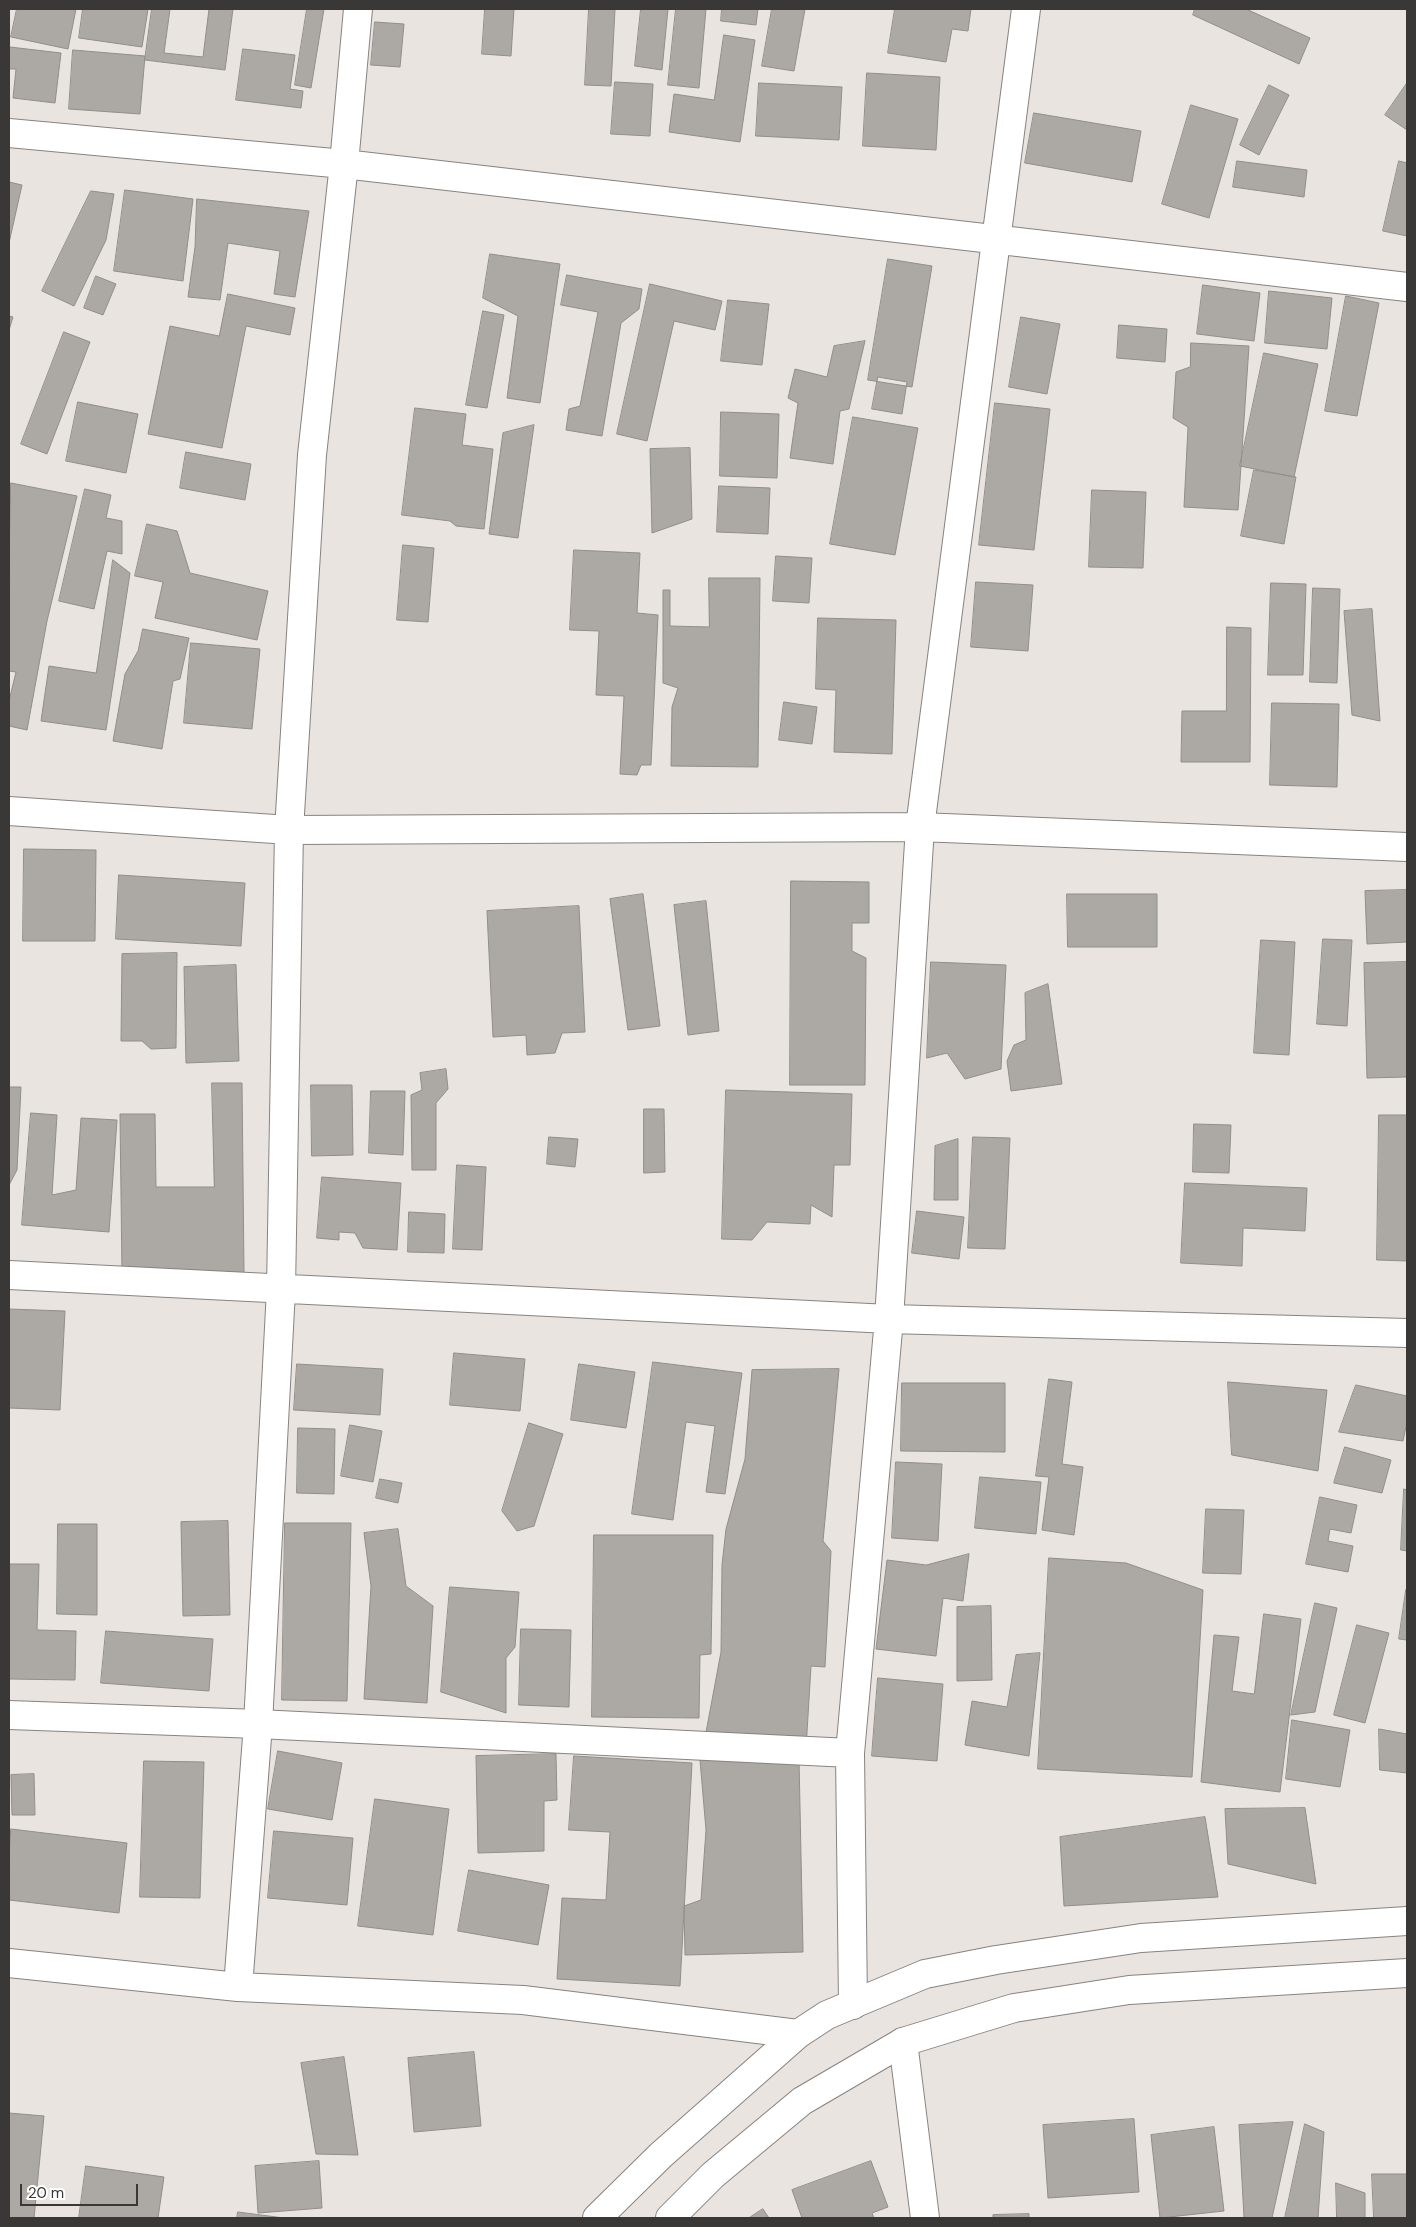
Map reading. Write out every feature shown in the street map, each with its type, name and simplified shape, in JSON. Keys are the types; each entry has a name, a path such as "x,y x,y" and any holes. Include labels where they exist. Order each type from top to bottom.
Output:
{"street":[{"path":"238,1987 258,1724 280,1290 289,830 312,455 344,164 358,9"},
{"path":"853,2005 850,1754 889,1319 920,827 998,239 1026,9"},
{"path":"9,133 344,164 1407,287"},
{"path":"9,811 289,830 920,827 1407,847"},
{"path":"9,1275 889,1319 1407,1333"},
{"path":"9,1715 258,1724 850,1754"},
{"path":"597,2218 661,2155 798,2034 827,2015 925,1974 996,1960 1141,1938 1407,1922"},
{"path":"9,1963 238,1987 523,2000 798,2034"},
{"path":"670,2218 713,2175 802,2101 903,2042 1014,2008 1128,1990 1407,1973"},
{"path":"903,2042 924,2218"}],"building":[{"path":"17,9 76,9 68,49 11,37"},
{"path":"83,9 148,9 142,47 79,38"},
{"path":"152,9 170,9 164,53 203,57 209,9 233,9 225,70 145,60"},
{"path":"307,9 324,9 311,88 295,85"},
{"path":"485,9 514,9 511,56 482,54"},
{"path":"589,9 615,9 611,86 585,85"},
{"path":"641,9 668,9 662,70 635,66"},
{"path":"676,9 706,9 699,88 668,85"},
{"path":"722,9 758,9 756,25 721,21"},
{"path":"772,9 805,9 794,71 762,66"},
{"path":"895,9 971,9 968,31 952,29 946,62 888,53"},
{"path":"1195,9 1246,9 1310,38 1299,64 1193,15"},
{"path":"375,22 404,24 400,67 371,65"},
{"path":"724,35 755,40 740,142 669,132 674,94 714,100"},
{"path":"10,47 61,53 55,103 13,98 16,69 9,69"},
{"path":"243,49 295,55 290,89 303,91 301,108 236,100"},
{"path":"73,50 145,56 140,114 69,109"},
{"path":"867,73 940,77 936,150 863,146"},
{"path":"615,82 653,84 650,136 611,134"},
{"path":"759,83 842,87 839,140 756,136"},
{"path":"1407,83 1407,130 1385,115"},
{"path":"1269,85 1289,95 1259,155 1240,145"},
{"path":"1191,105 1238,119 1209,218 1162,204"},
{"path":"1034,113 1141,131 1132,182 1025,163"},
{"path":"1237,161 1307,170 1304,197 1233,187"},
{"path":"1399,161 1407,163 1407,236 1383,231"},
{"path":"9,182 22,185 9,243"},
{"path":"125,190 193,199 183,281 114,271"},
{"path":"91,191 114,194 106,240 74,306 42,291"},
{"path":"197,199 309,211 295,297 274,294 280,251 228,243 220,300 188,297 195,247"},
{"path":"490,254 560,264 540,403 507,398 518,316 483,298"},
{"path":"888,259 932,266 912,387 868,380"},
{"path":"567,275 642,289 639,309 621,323 602,436 566,430 569,409 580,406 598,312 561,305"},
{"path":"96,276 116,284 103,315 84,308"},
{"path":"650,284 722,301 715,330 674,321 647,441 617,434"},
{"path":"1203,285 1260,293 1254,341 1197,334"},
{"path":"1269,291 1332,298 1327,349 1265,343"},
{"path":"228,294 295,308 290,335 246,326 222,448 148,434 170,326 219,336"},
{"path":"1346,296 1379,303 1357,416 1325,411"},
{"path":"728,300 769,304 762,365 721,361"},
{"path":"483,311 504,315 487,408 466,405"},
{"path":"9,316 13,317 9,330"},
{"path":"1021,317 1060,324 1047,394 1009,387"},
{"path":"1119,325 1167,329 1165,362 1117,358"},
{"path":"64,332 90,342 47,454 21,444"},
{"path":"865,341 849,409 840,411 833,464 790,458 798,403 788,398 795,369 827,377 834,346"},
{"path":"1191,343 1249,346 1238,510 1184,507 1188,427 1173,418 1176,372 1190,367"},
{"path":"1264,353 1318,364 1294,477 1240,466"},
{"path":"878,377 907,382 902,414 872,409"},
{"path":"78,402 138,414 126,473 66,461"},
{"path":"995,403 1050,409 1034,550 979,545"},
{"path":"415,408 466,414 462,445 493,449 484,529 456,526 450,521 402,515"},
{"path":"721,412 779,414 777,478 720,476"},
{"path":"853,417 918,428 895,555 830,544"},
{"path":"534,425 518,538 489,534 503,433"},
{"path":"690,448 692,519 652,533 650,449"},
{"path":"186,452 251,464 245,500 180,488"},
{"path":"1254,470 1296,477 1284,544 1241,536"},
{"path":"11,483 77,496 47,621 27,730 9,726 9,701 16,672 9,671"},
{"path":"719,486 770,488 768,534 717,532"},
{"path":"85,489 111,495 106,518 122,521 122,554 107,551 94,609 59,601"},
{"path":"1092,490 1146,492 1143,568 1089,567"},
{"path":"147,524 177,531 190,573 268,591 257,640 155,618 163,582 135,576"},
{"path":"403,545 434,548 428,622 397,620"},
{"path":"574,550 640,553 637,613 658,615 651,765 641,765 637,775 620,774 624,696 596,695 599,631 570,630"},
{"path":"776,556 812,558 809,603 773,601"},
{"path":"113,560 130,573 106,730 41,721 49,666 96,673"},
{"path":"709,578 760,578 758,767 671,766 672,707 678,688 663,683 663,590 670,590 670,626 709,627"},
{"path":"976,582 1033,585 1028,651 971,647"},
{"path":"1271,583 1306,584 1303,675 1268,675"},
{"path":"1313,588 1340,589 1337,683 1310,682"},
{"path":"1372,609 1380,721 1352,715 1344,611"},
{"path":"818,618 896,620 892,754 834,752 836,690 816,689"},
{"path":"1227,627 1251,628 1250,762 1181,762 1182,711 1226,711"},
{"path":"143,629 189,638 180,679 173,681 162,749 113,741 125,674 138,651"},
{"path":"191,643 260,649 252,729 184,723"},
{"path":"784,702 817,707 812,744 779,740"},
{"path":"1272,703 1339,704 1337,787 1270,785"},
{"path":"24,849 96,850 95,941 23,941"},
{"path":"119,875 245,883 241,946 116,939"},
{"path":"791,881 869,882 869,923 852,923 852,951 866,958 865,1085 790,1085"},
{"path":"1407,890 1407,942 1367,944 1365,891"},
{"path":"643,894 660,1026 628,1030 610,899"},
{"path":"1067,894 1157,894 1157,947 1068,947"},
{"path":"706,901 719,1031 688,1035 674,905"},
{"path":"579,906 585,1032 562,1033 555,1053 527,1055 526,1035 493,1037 487,911"},
{"path":"1323,939 1352,940 1347,1026 1317,1024"},
{"path":"1261,940 1295,942 1289,1055 1254,1053"},
{"path":"177,953 176,1048 151,1049 142,1041 121,1041 122,954"},
{"path":"931,962 1006,965 1001,1069 965,1079 947,1053 927,1058"},
{"path":"1407,962 1407,1077 1367,1078 1364,963"},
{"path":"236,965 239,1061 186,1063 184,967"},
{"path":"1048,984 1062,1084 1011,1091 1007,1061 1014,1045 1026,1040 1025,993"},
{"path":"446,1069 448,1089 436,1103 436,1170 412,1170 411,1095 422,1090 420,1073"},
{"path":"212,1083 242,1083 244,1273 122,1275 120,1114 155,1114 156,1187 214,1187"},
{"path":"311,1085 352,1085 353,1155 312,1156"},
{"path":"9,1087 21,1087 17,1170 9,1185"},
{"path":"726,1090 852,1094 850,1165 834,1165 832,1217 811,1205 810,1224 767,1222 752,1240 722,1239"},
{"path":"371,1091 405,1091 403,1155 369,1153"},
{"path":"644,1109 664,1109 665,1172 644,1173"},
{"path":"31,1113 57,1115 52,1195 76,1190 81,1118 117,1120 109,1232 22,1225"},
{"path":"1379,1115 1407,1115 1407,1261 1377,1260"},
{"path":"1194,1124 1231,1125 1229,1173 1193,1172"},
{"path":"549,1137 578,1139 575,1167 547,1164"},
{"path":"973,1137 1010,1138 1005,1249 968,1248"},
{"path":"958,1139 958,1200 934,1200 935,1146"},
{"path":"457,1165 486,1167 482,1250 453,1249"},
{"path":"322,1177 401,1183 397,1250 363,1248 355,1233 339,1232 339,1240 317,1238"},
{"path":"1185,1183 1307,1188 1305,1231 1243,1228 1242,1266 1181,1263"},
{"path":"917,1211 964,1217 959,1259 912,1253"},
{"path":"409,1212 445,1214 444,1253 408,1252"},
{"path":"9,1309 65,1311 60,1410 9,1408"},
{"path":"454,1353 525,1359 520,1411 450,1405"},
{"path":"653,1362 742,1373 725,1494 706,1492 715,1426 686,1422 673,1520 632,1514"},
{"path":"297,1364 383,1369 380,1415 294,1410"},
{"path":"579,1364 635,1372 626,1428 571,1420"},
{"path":"839,1369 823,1541 831,1551 825,1667 811,1666 806,1749 704,1743 721,1652 722,1565 726,1529 745,1459 752,1370"},
{"path":"1049,1379 1072,1382 1062,1464 1083,1467 1074,1535 1042,1530 1049,1477 1036,1476"},
{"path":"1228,1382 1327,1390 1318,1471 1232,1455"},
{"path":"902,1383 1005,1383 1005,1452 901,1451"},
{"path":"1356,1385 1407,1396 1407,1422 1403,1441 1339,1432"},
{"path":"529,1423 563,1434 534,1526 517,1531 502,1511"},
{"path":"350,1425 382,1431 373,1482 341,1476"},
{"path":"298,1428 335,1429 334,1494 297,1493"},
{"path":"1345,1447 1391,1460 1382,1493 1334,1483"},
{"path":"896,1462 942,1464 938,1541 892,1538"},
{"path":"980,1477 1041,1482 1036,1534 975,1528"},
{"path":"380,1479 402,1483 398,1503 376,1498"},
{"path":"1404,1489 1407,1490 1407,1551 1401,1550"},
{"path":"1320,1497 1357,1505 1351,1533 1330,1529 1328,1541 1353,1546 1348,1572 1306,1564"},
{"path":"1206,1509 1244,1510 1241,1574 1203,1573"},
{"path":"228,1521 230,1615 183,1616 181,1522"},
{"path":"285,1523 351,1523 347,1701 282,1700"},
{"path":"58,1524 97,1524 97,1615 57,1614"},
{"path":"398,1529 406,1586 433,1606 427,1703 364,1699 371,1586 364,1533"},
{"path":"594,1535 713,1535 711,1654 700,1655 699,1718 592,1717"},
{"path":"969,1554 963,1601 943,1598 936,1656 876,1649 887,1560 926,1565"},
{"path":"1049,1558 1126,1563 1203,1590 1192,1777 1038,1769"},
{"path":"10,1564 39,1564 37,1630 76,1631 75,1680 9,1679"},
{"path":"450,1587 519,1592 515,1647 506,1658 506,1713 441,1692"},
{"path":"1407,1591 1407,1640 1399,1639"},
{"path":"1315,1603 1337,1608 1315,1712 1291,1715"},
{"path":"991,1606 992,1680 957,1681 957,1607"},
{"path":"1264,1614 1301,1619 1280,1792 1201,1782 1214,1635 1239,1637 1232,1691 1254,1694"},
{"path":"1357,1625 1389,1633 1365,1723 1334,1715"},
{"path":"521,1629 571,1630 569,1707 519,1705"},
{"path":"106,1631 213,1639 209,1691 101,1683"},
{"path":"1040,1653 1029,1756 965,1745 972,1701 1007,1707 1016,1655"},
{"path":"878,1678 943,1684 937,1761 872,1756"},
{"path":"1292,1720 1350,1730 1340,1787 1286,1779"},
{"path":"1379,1729 1407,1734 1407,1773 1380,1770"},
{"path":"278,1751 342,1763 332,1820 268,1809"},
{"path":"556,1754 557,1800 544,1801 544,1851 478,1853 476,1756"},
{"path":"574,1756 692,1763 680,1986 557,1979 562,1898 606,1900 610,1832 569,1830"},
{"path":"799,1759 803,1952 685,1955 684,1906 701,1900 706,1830 700,1760"},
{"path":"144,1761 204,1762 200,1898 140,1897"},
{"path":"34,1774 35,1815 12,1815 11,1775"},
{"path":"375,1799 449,1809 433,1935 358,1926"},
{"path":"1305,1808 1316,1884 1228,1864 1225,1809"},
{"path":"1205,1817 1218,1897 1064,1906 1060,1837"},
{"path":"11,1829 127,1843 119,1913 9,1900"},
{"path":"274,1831 353,1838 347,1905 268,1898"},
{"path":"469,1870 549,1885 538,1945 458,1931"},
{"path":"474,2052 481,2126 414,2132 408,2058"},
{"path":"344,2057 358,2155 316,2154 301,2063"},
{"path":"9,2113 44,2116 34,2218 9,2218"},
{"path":"1134,2119 1139,2192 1048,2198 1043,2125"},
{"path":"1293,2122 1272,2218 1244,2218 1239,2125"},
{"path":"1305,2124 1324,2132 1318,2218 1285,2218"},
{"path":"1214,2127 1224,2211 1160,2218 1151,2135"},
{"path":"319,2161 322,2208 258,2213 255,2166"},
{"path":"871,2161 888,2207 872,2213 874,2218 802,2218 792,2190"},
{"path":"86,2166 164,2177 158,2218 79,2218"},
{"path":"1372,2174 1407,2174 1407,2218 1374,2218"},
{"path":"1336,2183 1365,2193 1365,2218 1337,2218"},
{"path":"763,2209 769,2218 749,2218"},
{"path":"238,2212 284,2218 237,2218"},
{"path":"1029,2214 1029,2218 993,2218 993,2215"}]}
